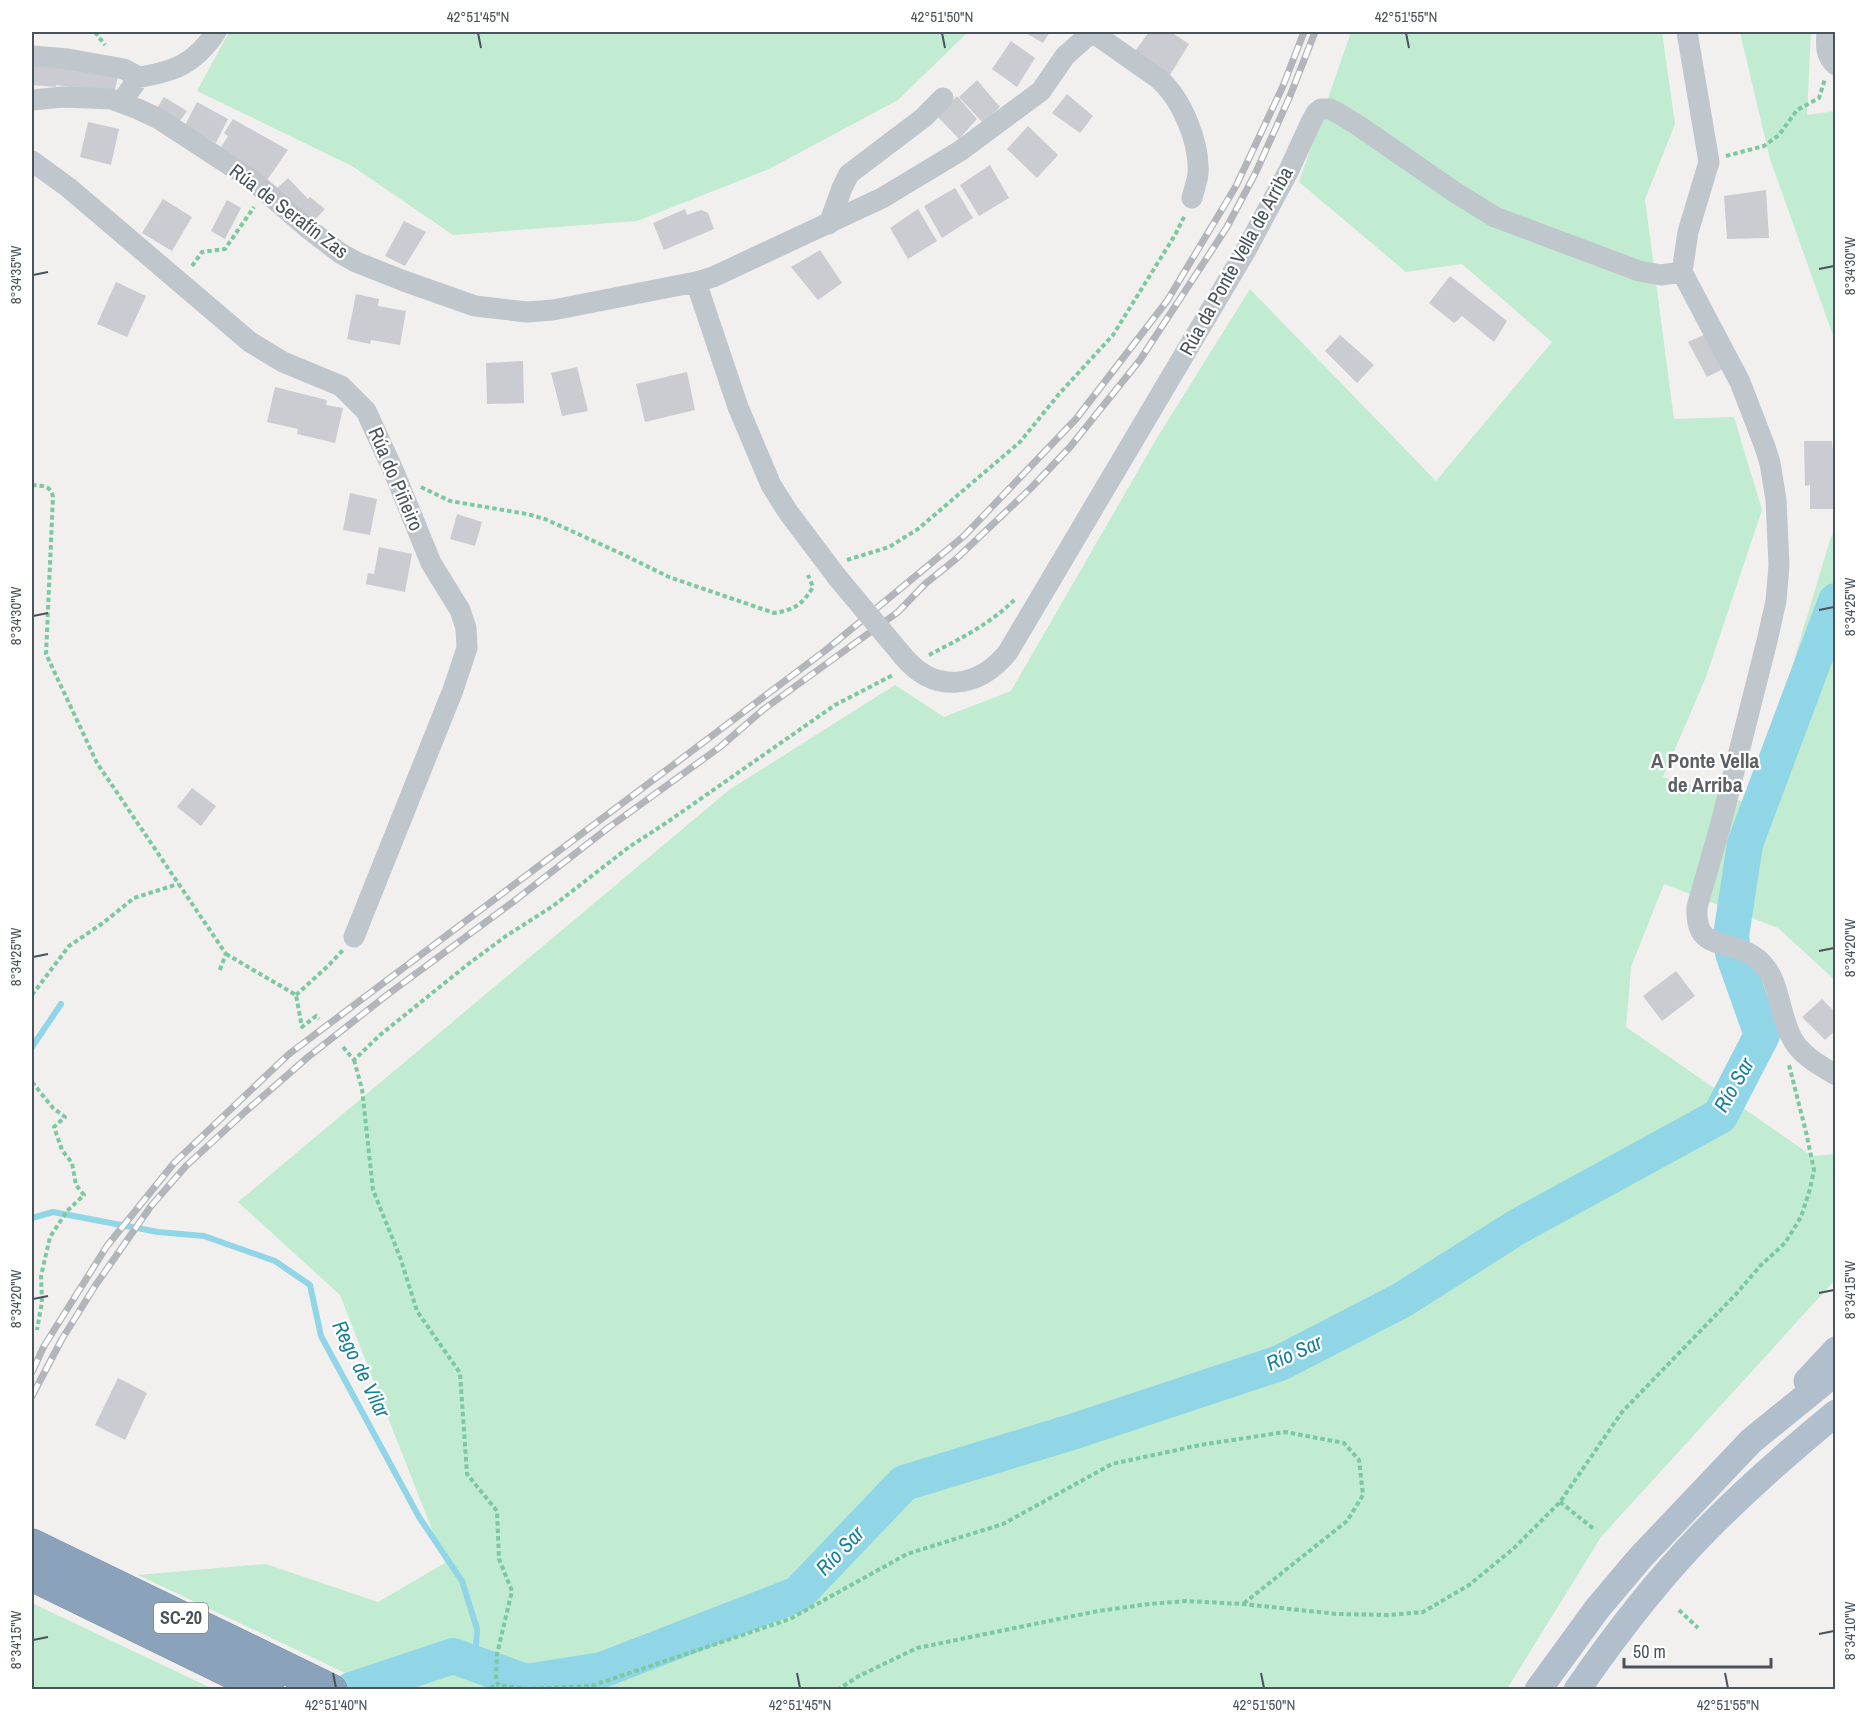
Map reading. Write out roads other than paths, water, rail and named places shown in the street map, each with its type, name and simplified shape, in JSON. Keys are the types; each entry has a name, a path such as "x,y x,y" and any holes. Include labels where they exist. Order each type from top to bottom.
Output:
{"highway":[{"name":"SC-20","path":"32,1545 331,1689"},
{"name":"SC-20","path":"32,1575 268,1689"}],"main road":[{"path":"1538,1689 1597,1609 1640,1558 1836,1350"},
{"path":"1751,1441 1836,1372"},
{"path":"1577,1689 1615,1635 1709,1527 1790,1451 1836,1413"},
{"path":"1790,1451 1836,1426"}],"street":[{"path":"135,78 165,73 174,69 205,48 216,32"},
{"path":"1092,32 1159,79 1169,87 1179,101 1189,126 1196,158 1198,175 1192,198"},
{"name":"Rúa de Serafín Zas","path":"32,100 87,97 122,101 159,119 251,179 326,243 356,262 437,294 475,306 527,312 554,310 696,282 742,265 882,198 960,152 1041,91 1065,57 1092,32"},
{"path":"1687,32 1709,162 1688,232 1682,272 1727,356 1759,429 1774,480 1779,583 1772,621 1720,827 1696,907 1696,920 1699,930 1707,939 1750,954 1767,968 1794,1042 1813,1060 1836,1075"},
{"path":"1827,32 1827,52 1833,63"},
{"path":"32,56 68,59 124,69 133,74 135,83 122,101"},
{"path":"829,224 849,174 923,118 943,98"},
{"name":"Rúa da Ponte Vella de Arriba","path":"696,282 735,396 771,485 788,512 832,571 906,660 925,676 956,683 973,680 987,673 997,666 1008,652 1250,242 1289,170 1311,122 1316,113 1322,109 1338,113 1359,126 1495,217 1639,271 1661,275 1682,272"},
{"name":"Rúa do Piñeiro","path":"32,161 69,188 250,342 282,362 340,386 354,397 366,411 431,562 460,610 466,628 467,648 453,690 354,937"}],"waterway":[{"name":"Río Sar","path":"351,1690 453,1656 526,1682 602,1670 798,1594 904,1483 1075,1431 1280,1363 1402,1300 1517,1227 1720,1116 1762,1035 1733,953 1731,936 1745,844 1836,601"},
{"path":"32,1047 61,1004"},
{"name":"Rego de Vilar","path":"32,1218 53,1212 158,1232 204,1236 275,1261 310,1285 321,1336 419,1517 462,1581 477,1629 475,1664"}],"railway":[{"path":"32,1372 44,1346 107,1246 174,1163 289,1054 826,650 964,536 1076,419 1167,301 1236,186 1283,86 1304,32"},
{"path":"32,1396 62,1339 95,1286 151,1206 186,1166 246,1111 308,1057 387,995 608,828 720,747 764,709 898,612 925,584 956,559 1031,488 1070,447 1140,360 1227,227 1256,172 1290,96 1315,32"}],"district":[{"name":"A Ponte Vella de Arriba","path":"1705,773"}]}
